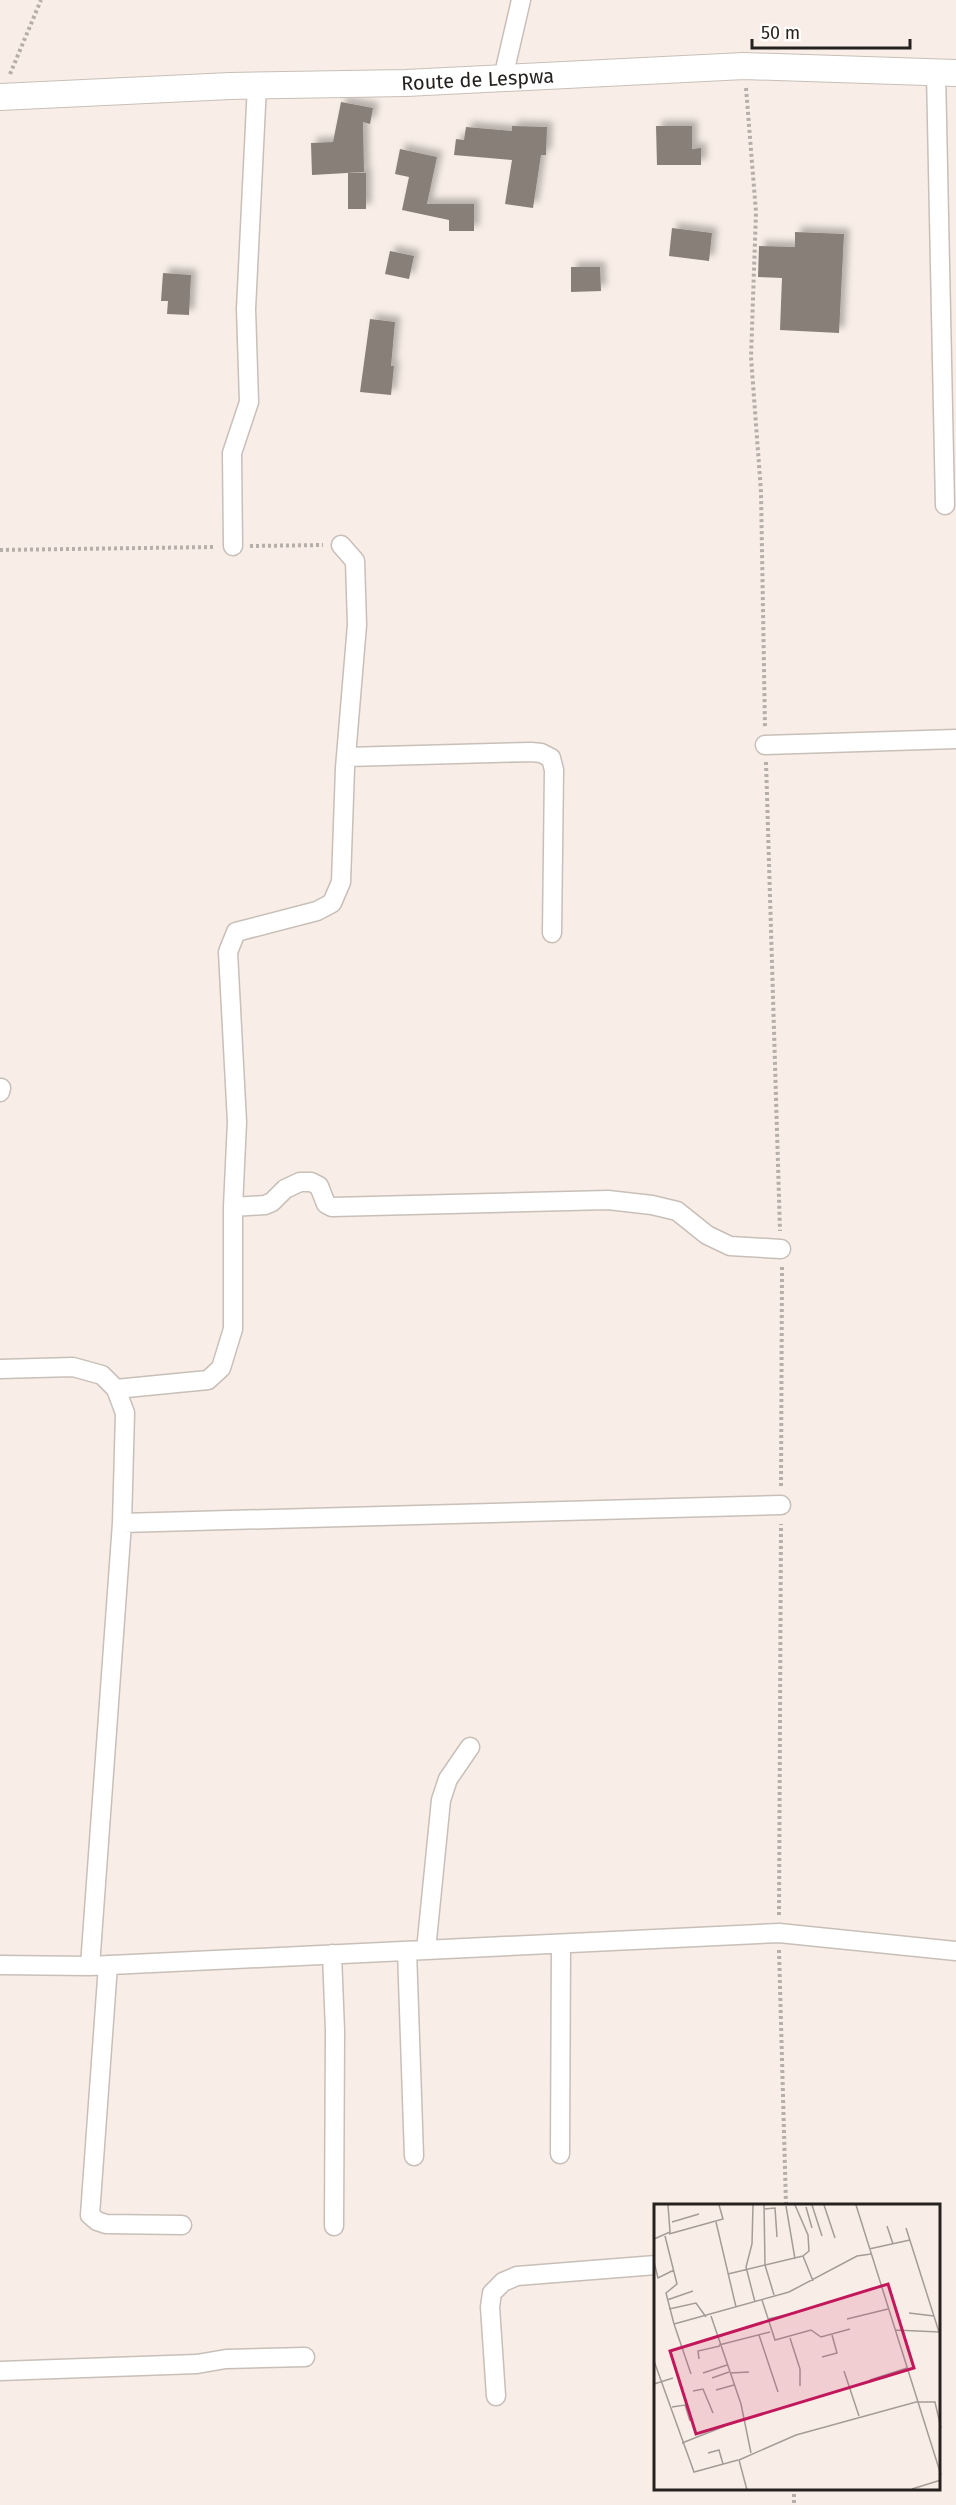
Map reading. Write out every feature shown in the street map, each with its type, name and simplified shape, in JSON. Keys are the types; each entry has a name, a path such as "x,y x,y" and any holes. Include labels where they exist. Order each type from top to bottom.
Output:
{"street":[{"path":"503,78 521,0"},
{"name":"Route de Lespwa","path":"5,86 257,86 406,83 744,66 946,72"},
{"path":"945,505 946,72"},
{"path":"233,546 232,453 249,402 246,309 257,86"},
{"path":"116,1389 208,1380 221,1368 233,1329 233,1207 237,1122 228,952 236,932 317,911 332,903 341,882 346,757 357,625 354,561 341,545"},
{"path":"765,745 956,739"},
{"path":"346,757 531,752 541,753 551,758 554,770 552,933"},
{"path":"233,1207 265,1205 272,1202 285,1189 300,1182 311,1182 319,1186 326,1204 332,1208 608,1200 652,1205 677,1211 707,1235 730,1246 781,1249"},
{"path":"0,1370 73,1367 102,1375 116,1389 124,1413 122,1523 99,1966 90,2215 106,2224 182,2225"},
{"path":"122,1523 781,1505"},
{"path":"426,1950 441,1800 448,1779 470,1747"},
{"path":"0,1965 99,1966 779,1933 956,1951"},
{"path":"560,2154 561,1944"},
{"path":"406,1951 414,2156"},
{"path":"332,1954 335,2031 334,2226"},
{"path":"496,2396 490,2307 492,2293 503,2282 517,2277 654,2265"},
{"path":"0,2371 197,2364 226,2359 305,2357"}],"path":[{"path":"5,86 41,0"},
{"path":"744,66 756,212 751,357 761,492 765,745 783,1306 779,1933 786,2204"},
{"path":"0,550 341,545"}],"building":[{"path":"341,102 373,108 370,124 363,122 364,172 312,175 311,143 333,142"},
{"path":"512,126 547,127 546,155 541,155 533,208 505,204 512,160 454,155 456,139 464,140 466,127 512,131"},
{"path":"656,126 692,126 692,149 701,148 701,165 657,165"},
{"path":"400,149 437,157 427,204 474,204 474,231 449,231 449,220 402,210 409,177 395,174"},
{"path":"348,173 366,173 366,209 348,209"},
{"path":"672,228 712,233 709,261 669,256"},
{"path":"795,232 844,234 839,333 780,330 782,278 758,277 759,246 795,247"},
{"path":"390,251 414,256 409,279 385,274"},
{"path":"571,267 600,267 601,291 571,292"},
{"path":"163,273 191,275 189,315 167,314 168,301 161,301"},
{"path":"370,319 395,322 391,395 360,392"}]}
